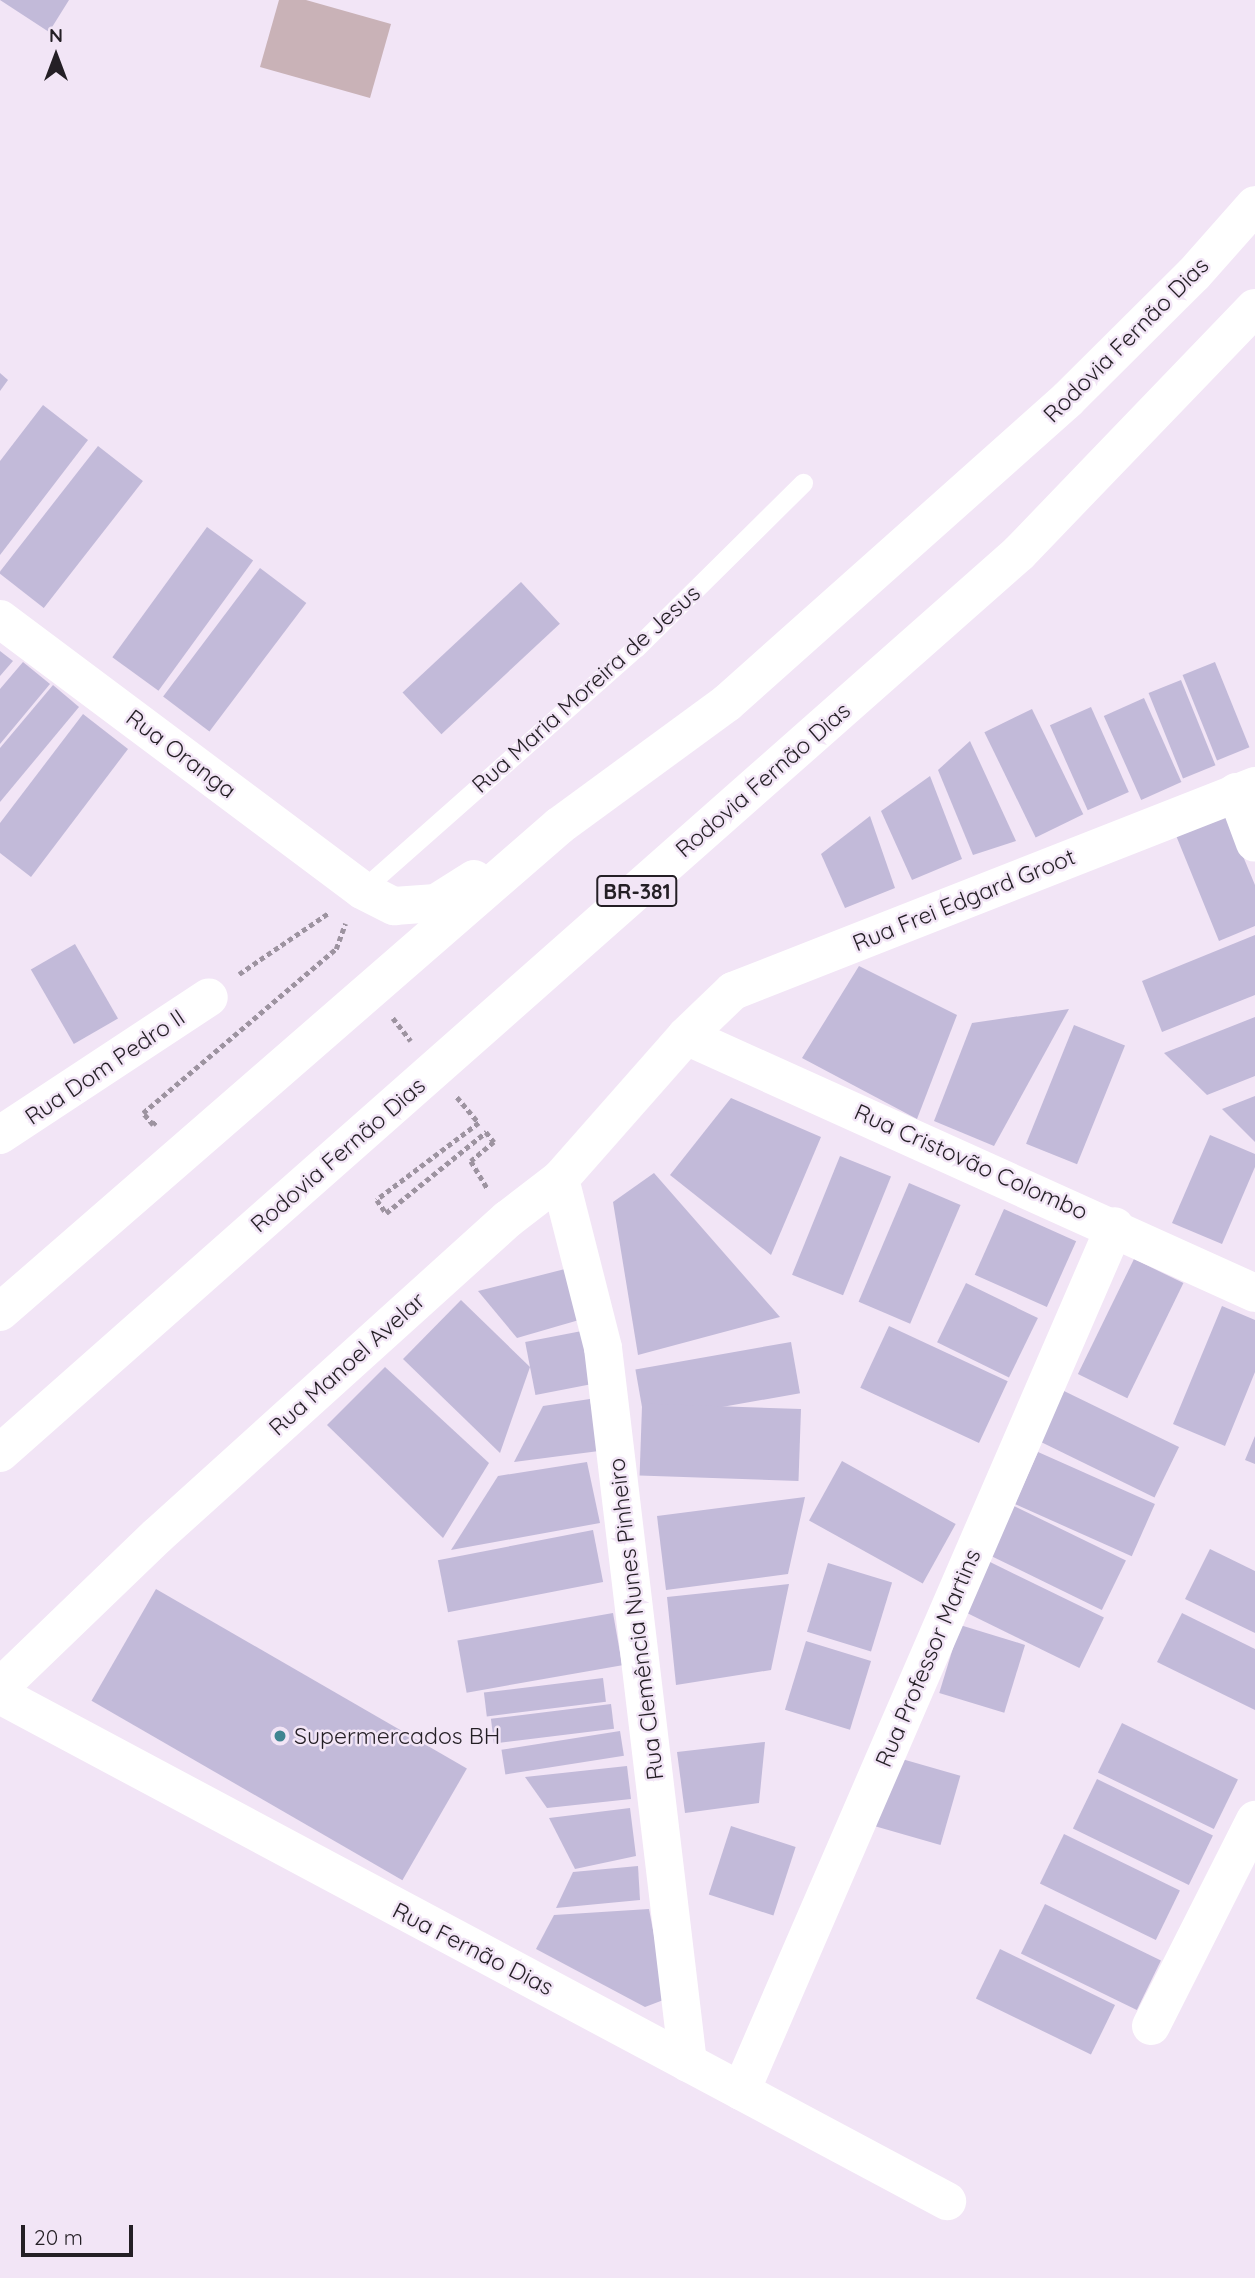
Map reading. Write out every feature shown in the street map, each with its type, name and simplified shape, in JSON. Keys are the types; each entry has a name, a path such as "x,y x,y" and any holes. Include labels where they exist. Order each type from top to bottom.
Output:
{"main road":[{"name":"Rodovia Fernão Dias","path":"0,1312 559,826 727,703 1068,400 1195,274 1255,205"},
{"name":"Rodovia Fernão Dias","path":"0,1453 1019,553 1255,308"},
{"name":"Rua Oranga","path":"0,619 362,890 394,906 436,903 559,826"},
{"path":"1245,789 1255,843"},
{"name":"Rua Frei Edgard Groot","path":"686,1036 733,991 1245,789"},
{"name":"Rua Dom Pedro II","path":"0,1135 209,997"},
{"name":"Rua Manoel Avelar","path":"0,1687 168,1526 508,1219 560,1179 686,1036"},
{"name":"Rua Cristovão Colombo","path":"686,1036 1115,1226 1255,1293"},
{"name":"Rua Clemência Nunes Pinheiro","path":"560,1179 603,1348 688,2063"},
{"name":"Rua Professor Martins","path":"741,2091 1115,1226"},
{"name":"Rua Fernão Dias","path":"0,1695 947,2201"},
{"path":"1151,2026 1255,1820"}],"lane":[{"name":"Rua Maria Moreira de Jesus","path":"362,890 636,648 803,483"}],"path":[{"path":"209,997 362,890"},
{"path":"163,1117 153,1125 144,1112 335,949"},
{"path":"387,1012 420,1052"},
{"path":"454,1093 479,1123 377,1200 386,1213 486,1132 494,1142 471,1161"}],"shaded area":[{"path":"279,0 306,0 391,24 370,98 260,67"}],"building":[{"path":"0,0 69,0 49,32"},
{"path":"0,373 8,380 0,391"},
{"path":"43,405 88,440 0,555 0,461"},
{"path":"98,446 143,481 44,608 0,571"},
{"path":"207,527 253,561 158,691 112,657"},
{"path":"260,568 306,603 209,731 163,697"},
{"path":"521,582 560,624 441,734 403,692"},
{"path":"0,651 13,661 0,676"},
{"path":"23,662 50,684 0,744 0,689"},
{"path":"1215,662 1249,747 1217,760 1183,675"},
{"path":"1181,680 1215,765 1183,778 1149,693"},
{"path":"53,685 79,707 0,802 0,748"},
{"path":"1144,698 1181,782 1141,800 1104,716"},
{"path":"1091,707 1129,792 1088,810 1050,725"},
{"path":"1032,709 1083,814 1036,837 984,732"},
{"path":"83,714 128,749 31,877 0,853 0,823"},
{"path":"970,741 1016,841 973,855 938,770"},
{"path":"930,776 962,859 912,880 881,811"},
{"path":"1225,813 1255,885 1255,926 1219,941 1175,833"},
{"path":"870,816 895,888 845,908 821,854"},
{"path":"1255,935 1255,995 1162,1032 1142,981"},
{"path":"75,944 118,1018 74,1044 31,969"},
{"path":"859,966 957,1015 917,1119 802,1058"},
{"path":"1069,1009 994,1146 934,1121 972,1023"},
{"path":"1255,1017 1255,1076 1207,1095 1164,1053"},
{"path":"1074,1025 1125,1046 1077,1164 1026,1144"},
{"path":"1255,1096 1255,1142 1222,1109"},
{"path":"731,1098 821,1137 771,1255 670,1175"},
{"path":"1210,1135 1255,1154 1255,1167 1222,1244 1172,1223"},
{"path":"840,1156 891,1177 843,1295 792,1275"},
{"path":"654,1173 780,1317 638,1355 613,1202"},
{"path":"909,1183 961,1205 910,1324 859,1302"},
{"path":"1004,1209 1076,1241 1047,1307 975,1275"},
{"path":"1134,1259 1183,1283 1127,1398 1078,1374"},
{"path":"569,1268 579,1320 517,1338 478,1291"},
{"path":"966,1283 1038,1318 1009,1377 937,1342"},
{"path":"461,1300 530,1367 500,1453 403,1359"},
{"path":"1222,1306 1255,1320 1255,1372 1225,1446 1173,1424"},
{"path":"889,1326 1008,1381 979,1443 860,1388"},
{"path":"587,1330 597,1383 535,1395 525,1342"},
{"path":"791,1342 800,1393 644,1421 635,1369"},
{"path":"385,1367 489,1463 443,1538 327,1425"},
{"path":"1064,1391 1179,1447 1154,1497 1039,1441"},
{"path":"590,1399 599,1451 514,1462 543,1406"},
{"path":"642,1403 801,1409 798,1481 640,1475"},
{"path":"1255,1436 1255,1464 1245,1460"},
{"path":"1038,1452 1155,1504 1132,1556 1015,1504"},
{"path":"842,1461 956,1524 923,1583 809,1520"},
{"path":"587,1462 600,1523 451,1550 498,1476"},
{"path":"805,1497 788,1574 666,1590 657,1516"},
{"path":"1010,1504 1126,1561 1102,1610 986,1553"},
{"path":"593,1530 603,1582 448,1612 438,1560"},
{"path":"1210,1549 1255,1571 1255,1633 1185,1599"},
{"path":"988,1561 1104,1618 1079,1668 963,1611"},
{"path":"828,1563 892,1583 871,1651 807,1632"},
{"path":"789,1584 771,1670 676,1685 667,1597"},
{"name":"Supermercados BH","path":"156,1589 467,1768 402,1880 92,1701"},
{"path":"613,1613 622,1665 467,1693 457,1640"},
{"path":"1182,1613 1255,1649 1255,1710 1157,1662"},
{"path":"960,1625 1025,1645 1004,1713 939,1693"},
{"path":"806,1641 871,1661 850,1730 785,1710"},
{"path":"603,1678 606,1702 487,1716 484,1693"},
{"path":"611,1704 614,1729 494,1744 491,1719"},
{"path":"1122,1723 1238,1780 1214,1829 1098,1772"},
{"path":"620,1731 624,1756 505,1774 501,1750"},
{"path":"765,1742 759,1803 685,1813 677,1752"},
{"path":"895,1757 960,1776 941,1845 875,1826"},
{"path":"627,1766 631,1799 547,1808 525,1777"},
{"path":"1097,1779 1213,1836 1189,1885 1073,1828"},
{"path":"630,1808 636,1856 575,1869 549,1818"},
{"path":"731,1826 796,1847 773,1915 709,1894"},
{"path":"1064,1834 1180,1891 1156,1940 1040,1883"},
{"path":"638,1866 640,1900 556,1908 573,1872"},
{"path":"1045,1904 1161,1961 1137,2010 1021,1953"},
{"path":"649,1909 666,1999 645,2007 536,1949 554,1915"},
{"path":"1000,1949 1115,2005 1091,2055 976,1998"}],"place":[{"name":"Supermercados BH","path":"280,1736"}]}
